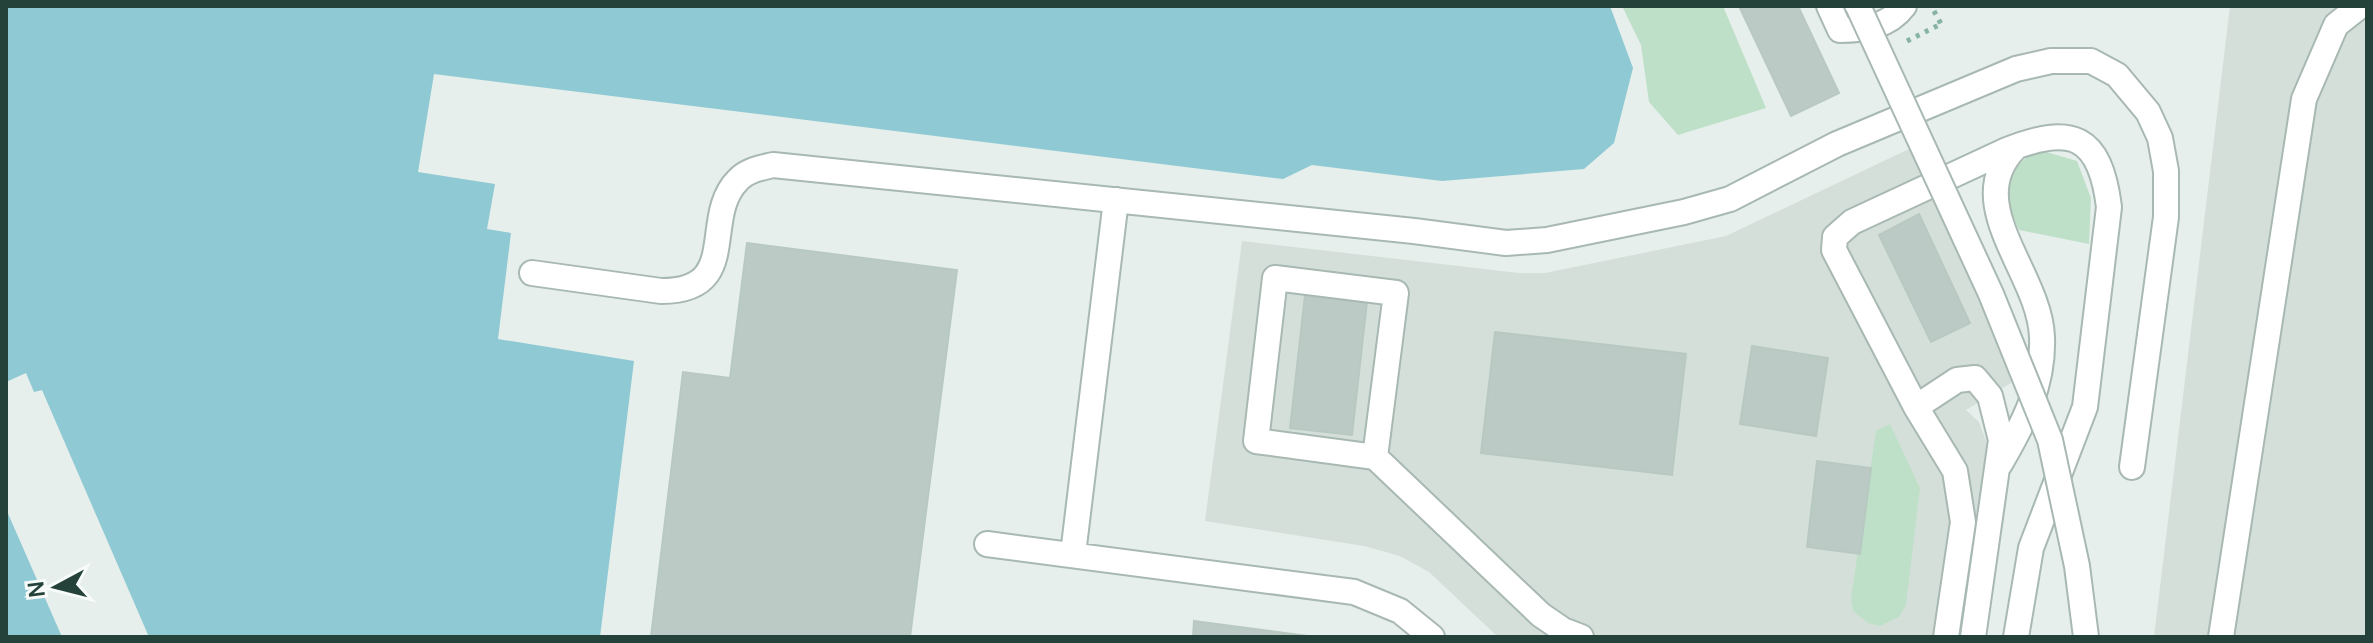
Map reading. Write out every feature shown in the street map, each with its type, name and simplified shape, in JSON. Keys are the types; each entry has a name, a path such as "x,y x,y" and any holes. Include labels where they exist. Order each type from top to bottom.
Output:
{"street":[{"path":"1829,6 1840,30 1861,30 1882,25 1904,6"},
{"path":"1858,6 1991,294 2050,440 2069,519 2086,637"},
{"path":"2221,637 2304,99 2336,25 2360,6"},
{"path":"532,273 680,291 697,283 710,271 730,189 740,178 773,165 1414,231 1460,239 1506,243 1547,240 1623,226 1730,199 1837,144 2016,69 2051,61 2091,61 2117,75 2148,112 2160,138 2166,171 2166,217 2132,467"},
{"path":"1946,637 1963,522 1955,471 1916,407 1834,250 1835,237 1852,222 2016,147 2054,135 2075,139 2090,150 2106,178 2109,207 2085,407 2031,548 2016,637"},
{"path":"2000,464 2029,414 2042,367 2041,318 2033,292 1999,217 1993,192 1995,174 2016,147"},
{"path":"1073,554 1116,200"},
{"path":"1375,457 1396,293 1275,278 1256,441 1375,457 1541,615 1563,630 1581,637"},
{"path":"1916,407 1957,380 1975,378 1990,396 1994,407 2001,440 2000,464 1973,637"},
{"path":"987,544 1354,592 1400,611 1432,637"}],"shaded area":[{"path":"2230,6 2367,6 2367,637 2154,637"},
{"path":"1909,149 2021,377 1966,410 1979,422 1990,451 1950,637 1498,637 1429,572 1400,556 1364,546 1205,521 1242,241 1519,273 1545,273 1726,236"}],"green space":[{"path":"1622,6 1723,6 1766,108 1678,135 1649,102 1641,45"},
{"path":"2043,151 2077,161 2091,198 2089,244 2019,230 2006,199 2008,173 2031,154"},
{"path":"1890,424 1920,488 1906,605 1899,617 1880,626 1868,623 1853,611 1851,598 1876,431"}],"water":[{"path":"6,6 1610,6 1633,68 1614,143 1584,169 1442,181 1312,165 1283,179 434,74 418,172 495,184 487,229 511,233 498,339 634,361 600,637 6,637"}],"pier":[{"path":"26,373 34,392 42,390 149,637 62,637 6,509 6,382"}],"building":[{"path":"1739,6 1798,6 1839,93 1791,116"},
{"path":"1919,214 1970,323 1931,342 1879,235"},
{"path":"747,243 957,270 910,637 651,637 683,372 730,378"},
{"path":"1305,295 1367,302 1352,435 1290,428"},
{"path":"1495,332 1686,354 1672,475 1481,453"},
{"path":"1752,346 1828,358 1816,436 1740,424"},
{"path":"1817,461 1871,468 1860,554 1807,547"},
{"path":"1194,621 1315,637 1193,637"}]}
